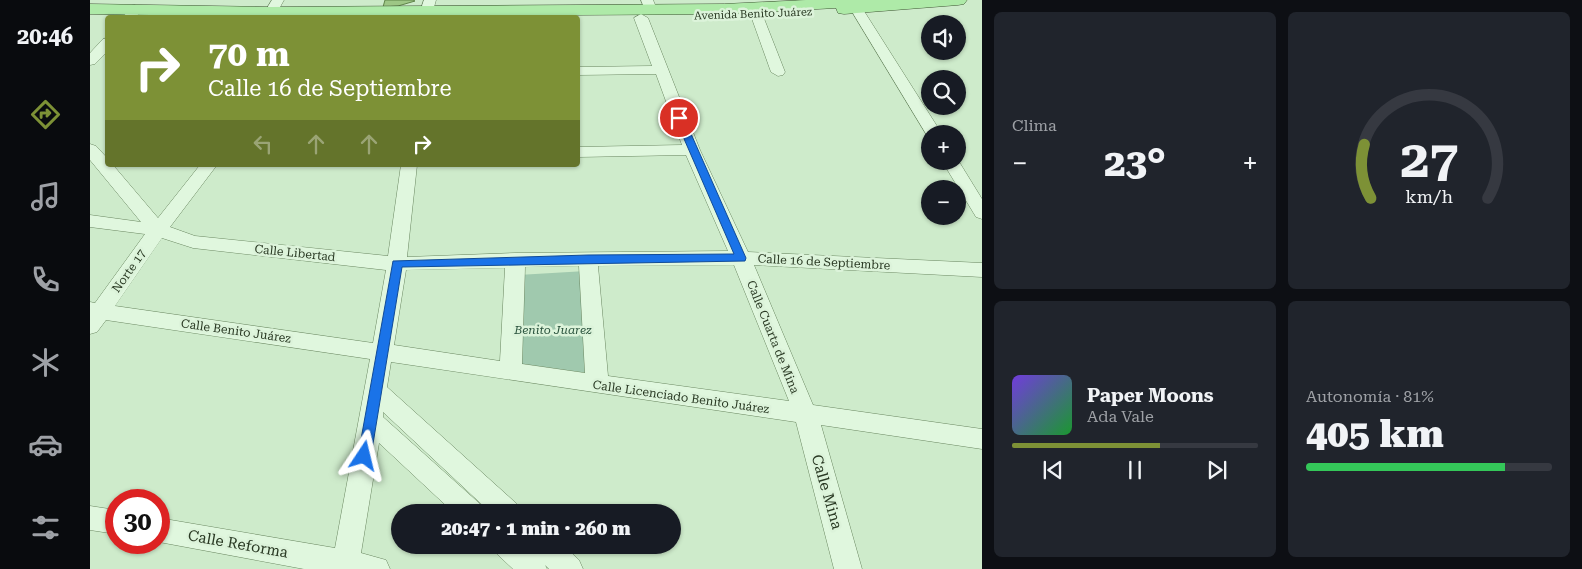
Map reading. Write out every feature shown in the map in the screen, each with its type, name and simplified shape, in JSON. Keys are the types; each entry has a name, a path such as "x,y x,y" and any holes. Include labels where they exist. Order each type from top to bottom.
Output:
{"main road":[{"name":"Avenida Benito Juárez","path":"90,10 132,13 272,10 724,9 958,0"},
{"name":"Avenida Benito Juárez","path":"580,18 646,9 757,16 857,3"},
{"path":"90,20 105,20"}],"street":[{"path":"857,3 929,125"},
{"name":"Calle Cuarta de Mina","path":"646,9 661,70 692,150 741,258 806,415"},
{"path":"757,16 778,72"},
{"path":"90,62 105,45"},
{"path":"90,62 105,62"},
{"path":"580,71 661,70"},
{"path":"90,149 105,151"},
{"path":"90,149 105,167"},
{"path":"580,152 692,150"},
{"path":"105,167 158,230"},
{"name":"Norte 17","path":"94,316 207,167"},
{"path":"345,566 397,264 408,167"},
{"path":"956,170 982,213"},
{"path":"90,221 158,230"},
{"name":"Calle Libertad","path":"158,230 193,242 397,264"},
{"path":"588,258 597,385"},
{"name":"Calle 16 de Septiembre","path":"397,264 588,258 741,258 982,270"},
{"path":"510,372 515,260"},
{"name":"Calle Benito Juárez","path":"94,316 381,354"},
{"name":"Calle Licenciado Benito Juárez","path":"381,354 982,440"},
{"path":"376,391 499,504"},
{"name":"Calle Mina","path":"806,415 848,569"},
{"path":"371,421 462,504"},
{"path":"90,518 105,520"},
{"name":"Calle Reforma","path":"170,532 345,566 376,569"},
{"path":"516,554 533,569"},
{"path":"553,554 569,569"}],"green space":[{"name":"Benito Juarez","path":"586,271 594,374 515,363 518,275"}],"building":[{"path":"385,0 415,1 398,6 383,7"}],"route":[{"path":"364,456 397,264 588,258 741,258 679,118"}]}
